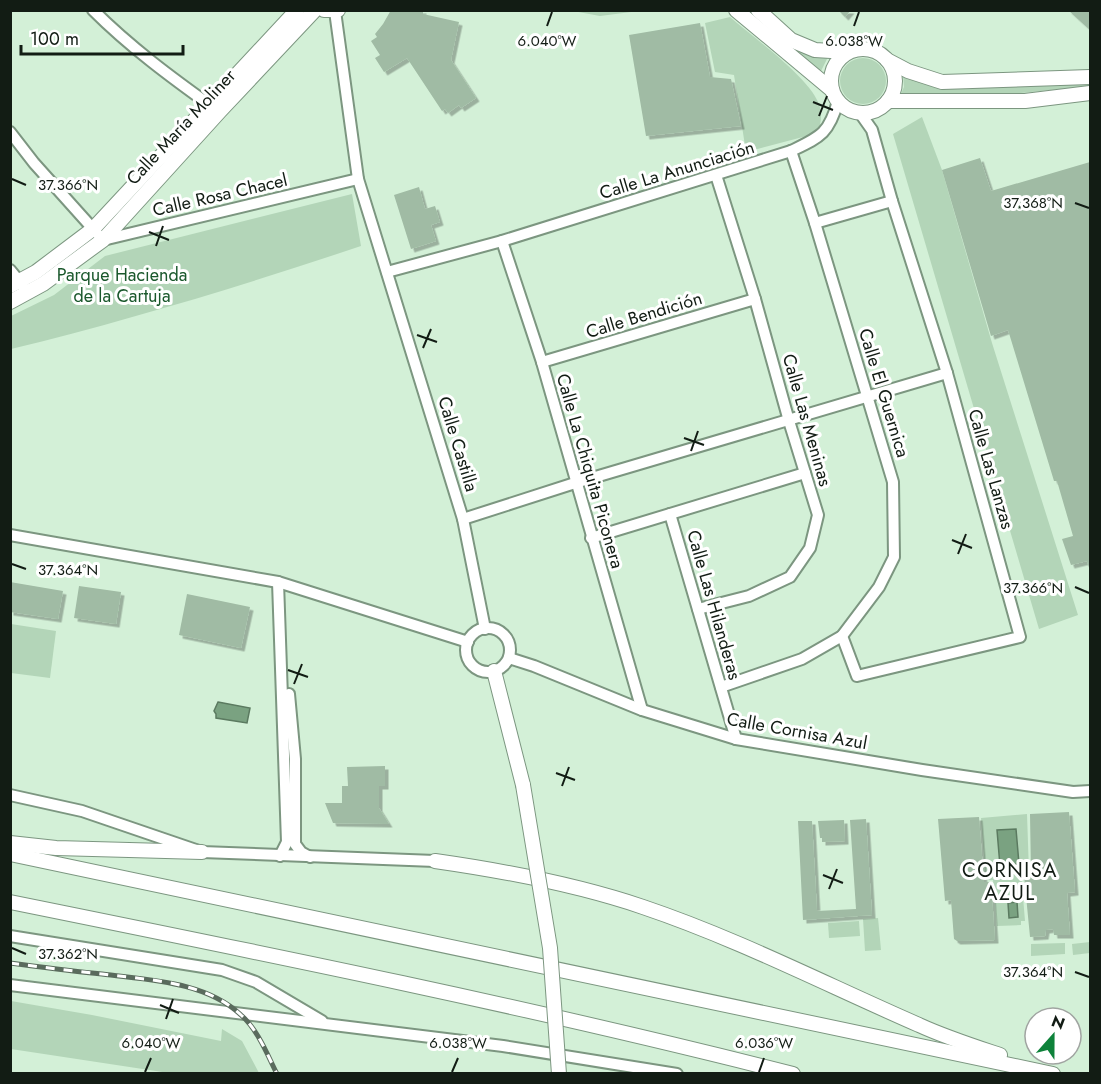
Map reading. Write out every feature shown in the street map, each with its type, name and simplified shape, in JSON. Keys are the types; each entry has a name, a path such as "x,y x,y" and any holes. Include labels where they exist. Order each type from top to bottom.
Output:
{"main road":[{"name":"Calle María Moliner","path":"10,302 29,293 103,240 297,10"},
{"name":"Calle María Moliner","path":"15,284 36,272 93,229 214,107 315,10"},
{"path":"736,10 852,111 871,112 888,101 895,80 893,69 887,60"},
{"path":"758,10 791,40 815,50 847,52 868,49 908,71 942,82 1090,77"},
{"path":"835,95 830,79 833,68 847,52"},
{"path":"888,101 1025,101 1090,93"},
{"path":"494,671 523,785 550,948 559,1074"},
{"path":"10,843 56,848 202,852"},
{"path":"10,854 1050,1073"},
{"path":"435,861 530,876 643,907 728,939 921,1026 1050,1073"},
{"path":"10,902 454,994 645,1036 793,1074"}],"street":[{"path":"93,10 113,30 170,77 214,107"},
{"name":"Calle Castilla","path":"332,11 358,179 464,519 485,629"},
{"name":"Calle La Anunciación","path":"387,272 502,241 791,152 820,137 833,118 835,95"},
{"name":"Calle Las Lanzas","path":"842,636 857,676 1020,637 946,373 872,130 860,113"},
{"path":"10,132 34,163 103,240"},
{"name":"Calle El Guernica","path":"791,152 815,223 893,482 894,556 879,587 842,636"},
{"name":"Calle Las Meninas","path":"698,609 749,596 790,577 810,548 818,515 716,175"},
{"name":"Calle Rosa Chacel","path":"103,240 358,179"},
{"path":"815,223 892,201"},
{"name":"Calle La Chiquita Piconera","path":"502,241 542,362 642,710"},
{"path":"10,270 15,284 29,293"},
{"name":"Calle Bendición","path":"542,362 755,299"},
{"path":"464,519 575,483 946,373"},
{"path":"591,538 805,474"},
{"name":"Calle Las Hilanderas","path":"670,514 736,739"},
{"path":"10,535 278,582 468,642"},
{"path":"278,582 287,842 280,856"},
{"path":"485,629 496,630 507,638 510,651 505,664 494,671 475,667 468,656 468,642 475,633 485,629"},
{"path":"721,687 802,659 842,636"},
{"name":"Calle Cornisa Azul","path":"508,658 534,666 642,710 736,739 1073,792 1090,791"},
{"path":"281,662 288,690 295,759 296,844 301,852 310,857"},
{"path":"10,795 82,811 202,852 435,861"},
{"path":"10,936 222,970 256,982 327,1023"},
{"path":"10,985 503,1046 677,1074"}],"green space":[{"path":"573,10 639,11 600,16"},
{"path":"744,11 750,11 797,49 828,57 820,73"},
{"path":"730,17 791,69 812,92 821,110 818,133 746,152 734,75 715,72 705,23"},
{"path":"863,58 872,59 880,64 885,72 885,90 880,98 872,103 863,104 854,103 846,98 841,90 840,81 841,72 846,64 854,59"},
{"path":"903,75 939,87 1090,82 1090,86 1021,93 900,96 904,87"},
{"path":"922,117 942,170 992,343 1078,615 1039,629 893,134"},
{"name":"Parque Hacienda de la Cartuja","path":"352,194 361,246 187,301 11,349 11,316 54,295 105,256"},
{"path":"11,624 56,631 50,678 11,673"},
{"path":"1027,814 1029,872 1021,873 1025,921 1021,921 1021,925 997,926 993,880 986,880 981,818"},
{"path":"878,918 881,950 865,951 863,919"},
{"path":"859,921 860,936 829,938 828,923"},
{"path":"1090,942 1090,953 1073,955 1072,944"},
{"path":"1065,943 1065,954 1031,956 1031,944"},
{"path":"11,1001 221,1041 222,1029 242,1041 259,1073 169,1073 11,1049"}],"shaded area":[{"path":"218,702 250,708 247,723 216,718 214,711"},
{"path":"1016,829 1019,864 1000,866 997,830"},
{"path":"1017,902 1018,917 1009,918 1008,903"}],"building":[{"path":"391,10 423,10 423,14 459,22 451,60 476,98 461,108 459,105 448,113 445,109 442,111 407,58 384,72 375,58 380,55 371,41 377,37 375,34"},
{"path":"838,10 851,10 845,17"},
{"path":"1068,10 1090,10 1090,30"},
{"path":"700,23 710,77 731,79 741,126 646,136 629,35"},
{"path":"980,158 991,191 1090,162 1090,571 1087,561 1071,565 1062,539 1073,536 1008,330 991,336 942,170"},
{"path":"419,187 425,209 435,206 440,222 431,225 436,241 411,249 394,195"},
{"path":"10,582 63,591 58,619 10,612"},
{"path":"79,586 121,592 116,624 74,618"},
{"path":"187,594 250,607 241,648 179,635"},
{"path":"385,766 385,786 379,786 379,808 389,824 333,823 325,803 342,803 342,786 348,786 347,767"},
{"path":"1069,812 1075,892 1067,893 1070,935 1054,935 1053,929 1046,930 1045,936 1030,937 1024,875 1031,874 1030,814"},
{"path":"979,817 984,882 991,882 995,940 957,941 954,939 951,900 945,901 938,819"},
{"path":"866,819 872,915 803,920 798,821 812,821 817,911 856,909 850,820"},
{"path":"844,820 845,841 822,842 818,821"}],"railway":[{"path":"10,963 157,981 211,995 227,1004 247,1021 262,1043 277,1074"}],"district":[{"name":"CORNISA AZUL","path":"1010,882"}]}
